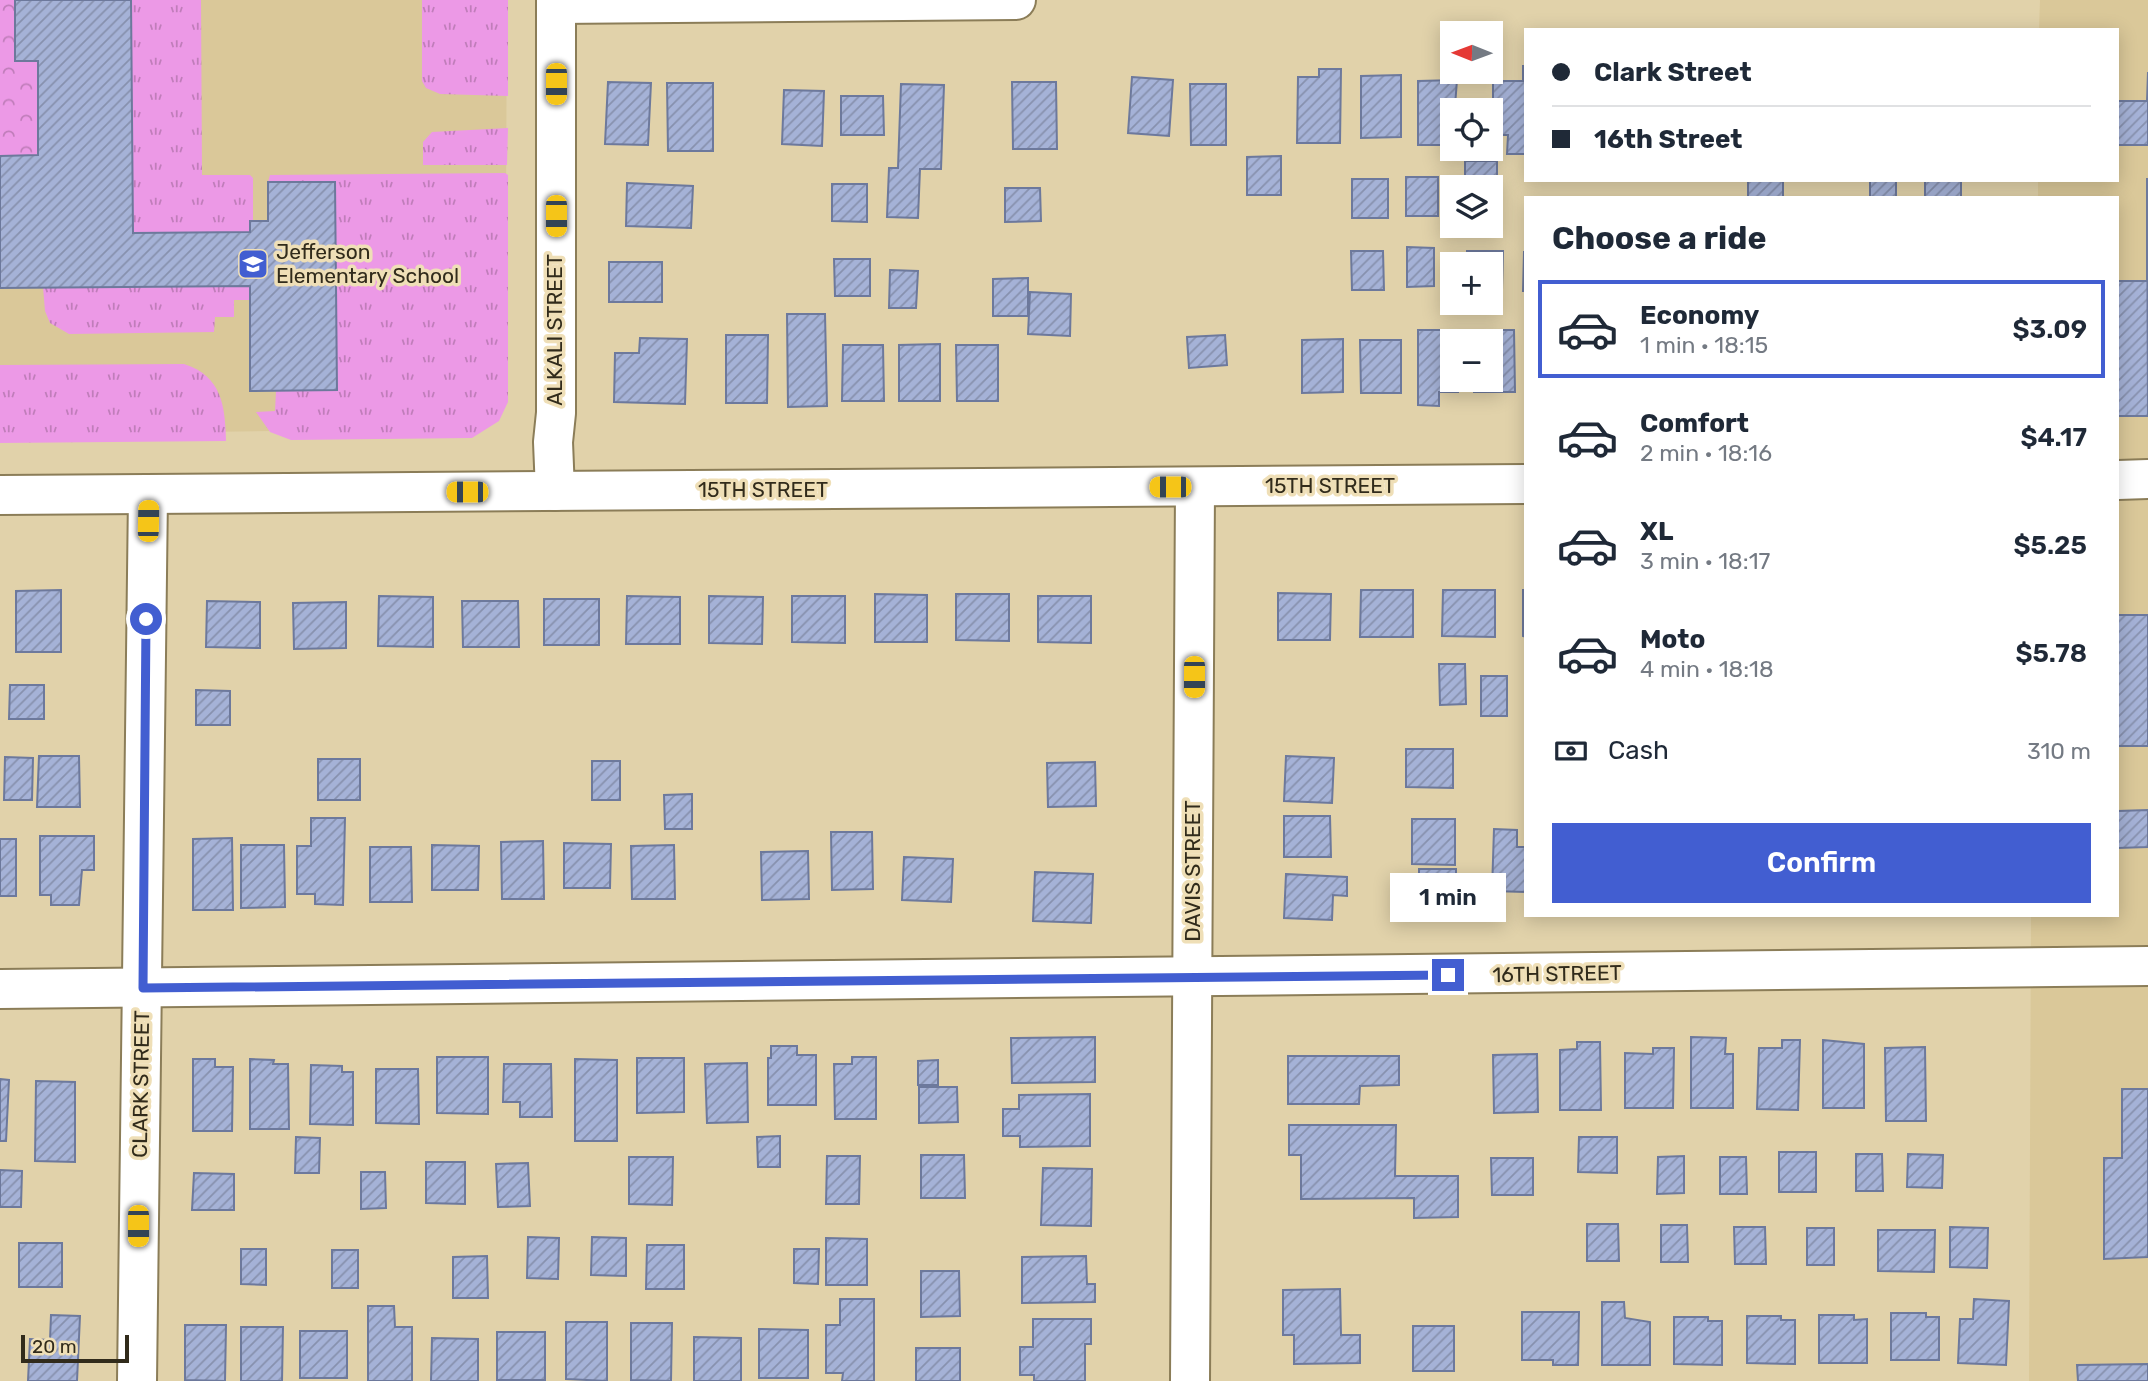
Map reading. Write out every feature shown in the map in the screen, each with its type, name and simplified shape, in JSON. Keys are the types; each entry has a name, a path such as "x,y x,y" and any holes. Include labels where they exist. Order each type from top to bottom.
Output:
{"street":[{"path":"556,2 1016,0"},
{"name":"ALKALI STREET","path":"555,491 553,442 556,412 556,2"},
{"path":"2119,480 2148,479"},
{"name":"15TH STREET","path":"0,495 1524,484"},
{"name":"DAVIS STREET","path":"1190,1381 1195,487"},
{"name":"CLARK STREET","path":"137,1381 148,494"},
{"name":"16TH STREET","path":"0,989 2148,966"}],"shaded area":[{"name":"Jefferson Elementary School","path":"0,0 507,0 505,401 479,428 0,435"},
{"path":"2040,0 2148,0 2148,1381 2029,1381 2031,917 2119,917 2119,196 2038,196 2038,182 2119,182 2119,28 2039,28"}],"green space":[{"path":"0,0 15,0 15,61 38,61 38,155 0,156"},
{"path":"131,0 201,0 202,175 250,175 253,178 253,221 250,221 250,232 133,233"},
{"path":"422,0 508,0 508,96 440,94 426,88 422,81"},
{"path":"508,128 507,165 423,165 423,142 432,132"},
{"path":"270,175 508,175 508,402 499,421 472,438 291,440 270,432 256,412 275,411 276,391 337,390 335,182 268,182"},
{"path":"250,286 250,300 234,300 234,317 215,317 214,332 69,334 50,323 45,311 43,287"},
{"path":"184,364 197,369 214,384 222,404 226,441 0,443 0,365"}],"building":[{"path":"15,0 131,0 133,233 250,232 250,221 268,221 268,182 335,182 337,390 250,391 250,286 0,288 0,156 38,155 38,61 15,61"},
{"path":"1524,66 1524,154 1507,154 1508,135 1503,135 1503,98 1493,98 1493,84 1503,84 1503,81 1523,81"},
{"path":"1319,69 1341,69 1340,143 1297,143 1298,77 1319,77"},
{"path":"2148,72 2148,145 2119,145 2119,101 2147,101"},
{"path":"1401,75 1401,137 1361,138 1361,76"},
{"path":"1132,77 1173,80 1169,136 1128,133"},
{"path":"1440,80 1440,84 1457,84 1456,98 1440,98 1440,145 1418,145 1418,81"},
{"path":"608,82 651,83 648,145 605,144"},
{"path":"1012,82 1056,82 1057,149 1013,149"},
{"path":"667,83 713,83 713,151 668,151"},
{"path":"901,84 944,85 941,169 920,169 918,218 887,217 889,168 898,168"},
{"path":"1190,84 1226,84 1226,145 1191,145"},
{"path":"784,90 824,91 822,146 782,144"},
{"path":"841,96 883,96 884,135 841,135"},
{"path":"1281,156 1281,195 1247,195 1247,157"},
{"path":"1465,161 1497,161 1497,175 1465,175"},
{"path":"1406,177 1438,177 1438,216 1406,216"},
{"path":"2147,178 2148,416 2119,416 2119,281 2147,281"},
{"path":"1352,179 1388,179 1388,218 1352,218"},
{"path":"1748,182 1783,182 1783,196 1748,196"},
{"path":"1870,182 1896,182 1896,196 1870,196"},
{"path":"1925,182 1961,182 1961,196 1925,196"},
{"path":"627,183 693,186 691,228 626,226"},
{"path":"832,184 867,184 867,222 832,221"},
{"path":"1005,188 1040,188 1041,221 1005,222"},
{"path":"1407,247 1434,248 1434,286 1407,287"},
{"path":"1351,251 1383,251 1384,290 1352,290"},
{"path":"1467,251 1503,251 1503,252"},
{"path":"834,259 870,259 870,296 835,296"},
{"path":"609,262 662,262 662,302 609,302"},
{"path":"890,270 918,271 916,308 889,308"},
{"path":"1028,278 1028,316 993,316 993,279"},
{"path":"1030,292 1071,294 1070,336 1028,334"},
{"path":"787,314 825,314 827,406 788,407"},
{"path":"1418,330 1440,330 1439,406 1418,405"},
{"path":"1503,330 1514,330 1515,392 1503,392"},
{"path":"726,335 768,335 767,403 726,403"},
{"path":"1225,335 1227,365 1189,368 1187,337"},
{"path":"640,338 687,339 685,404 614,402 615,353 639,353"},
{"path":"1343,339 1343,392 1302,393 1302,340"},
{"path":"1360,340 1401,340 1401,393 1361,393"},
{"path":"940,344 940,401 899,401 899,345"},
{"path":"843,345 883,345 884,401 842,401"},
{"path":"956,345 998,345 998,401 957,401"},
{"path":"61,590 61,652 16,652 16,591"},
{"path":"1361,590 1413,590 1413,637 1360,637"},
{"path":"1443,590 1495,590 1495,637 1442,636"},
{"path":"1523,590 1524,590 1524,636"},
{"path":"1278,593 1331,594 1330,640 1278,640"},
{"path":"875,594 927,595 927,642 875,642"},
{"path":"956,594 1009,594 1009,641 956,640"},
{"path":"379,596 433,597 433,647 378,646"},
{"path":"627,596 680,597 680,644 626,644"},
{"path":"709,596 763,597 762,644 709,643"},
{"path":"792,596 845,596 845,643 792,642"},
{"path":"1038,596 1091,596 1091,643 1038,642"},
{"path":"544,599 599,599 599,645 544,645"},
{"path":"207,601 260,602 260,648 206,647"},
{"path":"462,601 518,601 519,647 463,647"},
{"path":"346,602 346,648 294,649 293,603"},
{"path":"2119,615 2148,615 2148,746 2119,746"},
{"path":"1439,664 1465,664 1466,704 1440,705"},
{"path":"1481,676 1507,676 1507,716 1481,716"},
{"path":"10,685 44,685 44,719 9,719"},
{"path":"196,690 230,691 230,725 196,725"},
{"path":"1406,749 1453,749 1453,788 1406,787"},
{"path":"39,756 79,756 80,807 37,807"},
{"path":"1286,756 1334,758 1332,803 1284,801"},
{"path":"5,757 33,758 32,800 4,800"},
{"path":"318,759 360,759 360,800 318,800"},
{"path":"592,761 620,761 620,800 592,800"},
{"path":"1095,762 1096,806 1048,807 1047,763"},
{"path":"692,794 692,829 665,829 664,795"},
{"path":"2148,810 2148,847 2119,848 2119,811"},
{"path":"1284,816 1330,816 1331,857 1284,857"},
{"path":"311,818 345,818 343,905 315,904 315,894 297,894 297,846 311,846"},
{"path":"1412,819 1455,819 1455,865 1412,864"},
{"path":"1494,829 1517,830 1517,847 1524,847 1524,892 1492,891"},
{"path":"831,832 872,832 873,889 832,890"},
{"path":"40,836 94,836 94,870 82,870 79,905 51,905 51,895 40,895"},
{"path":"232,838 233,910 193,910 193,839"},
{"path":"0,839 16,839 16,896 0,896"},
{"path":"543,841 544,899 502,899 501,842"},
{"path":"564,843 611,844 610,888 564,888"},
{"path":"241,845 284,845 285,907 241,908"},
{"path":"432,845 479,846 478,890 432,890"},
{"path":"674,845 675,899 632,899 631,846"},
{"path":"370,847 411,847 412,902 370,902"},
{"path":"808,851 809,899 762,900 761,852"},
{"path":"904,857 953,859 951,902 902,900"},
{"path":"1419,869 1456,869 1456,911 1419,911"},
{"path":"1035,872 1093,874 1091,923 1033,921"},
{"path":"1286,874 1347,877 1347,896 1333,895 1332,920 1284,918"},
{"path":"1095,1037 1095,1082 1012,1083 1011,1038"},
{"path":"1691,1037 1726,1038 1725,1054 1733,1054 1733,1108 1691,1108"},
{"path":"1782,1040 1800,1040 1798,1110 1757,1109 1759,1048 1782,1048"},
{"path":"1823,1040 1864,1044 1864,1108 1823,1108"},
{"path":"1577,1042 1600,1042 1601,1110 1560,1110 1560,1050 1577,1049"},
{"path":"771,1046 797,1046 797,1055 816,1055 816,1105 768,1105 768,1058 771,1058"},
{"path":"1925,1047 1926,1121 1886,1121 1885,1048"},
{"path":"1653,1048 1674,1048 1673,1108 1625,1108 1625,1053 1653,1054"},
{"path":"1537,1054 1538,1112 1494,1113 1493,1055"},
{"path":"1288,1056 1399,1056 1399,1085 1360,1086 1359,1104 1288,1104"},
{"path":"437,1057 488,1057 488,1114 437,1113"},
{"path":"852,1057 876,1057 876,1119 835,1119 834,1064 852,1064"},
{"path":"637,1058 684,1058 684,1112 637,1113"},
{"path":"193,1059 215,1059 215,1067 233,1067 232,1131 193,1131"},
{"path":"250,1059 274,1060 273,1064 288,1064 289,1129 250,1129"},
{"path":"575,1059 617,1060 617,1141 575,1141"},
{"path":"938,1060 938,1085 918,1085 918,1061"},
{"path":"747,1063 748,1122 707,1123 705,1064"},
{"path":"504,1064 551,1064 552,1117 520,1117 520,1102 503,1102"},
{"path":"311,1065 342,1066 342,1072 353,1072 353,1125 310,1124"},
{"path":"376,1069 418,1069 419,1124 376,1123"},
{"path":"0,1079 9,1080 6,1141 0,1141"},
{"path":"36,1081 75,1082 75,1162 35,1161"},
{"path":"919,1087 957,1087 958,1122 919,1123"},
{"path":"2122,1089 2148,1089 2148,1257 2104,1259 2104,1158 2122,1158"},
{"path":"1090,1094 1090,1146 1020,1147 1020,1136 1003,1136 1003,1109 1019,1109 1019,1095"},
{"path":"1289,1125 1396,1125 1395,1176 1458,1176 1458,1217 1414,1218 1414,1198 1301,1199 1301,1155 1289,1155"},
{"path":"780,1136 780,1167 758,1167 757,1137"},
{"path":"296,1137 320,1138 319,1173 295,1173"},
{"path":"1579,1137 1617,1137 1617,1173 1578,1172"},
{"path":"1779,1152 1816,1152 1816,1192 1779,1192"},
{"path":"1856,1154 1882,1154 1883,1191 1856,1191"},
{"path":"1908,1154 1943,1155 1942,1188 1907,1187"},
{"path":"921,1155 964,1155 965,1198 921,1198"},
{"path":"827,1156 860,1156 859,1204 826,1204"},
{"path":"1684,1156 1684,1193 1657,1194 1658,1157"},
{"path":"629,1157 673,1157 672,1205 629,1204"},
{"path":"1720,1157 1746,1157 1747,1194 1720,1194"},
{"path":"1491,1158 1533,1158 1533,1195 1492,1195"},
{"path":"426,1162 465,1162 465,1204 426,1203"},
{"path":"528,1163 530,1206 498,1207 496,1164"},
{"path":"1043,1168 1092,1169 1091,1226 1041,1225"},
{"path":"0,1170 22,1171 21,1207 0,1207"},
{"path":"361,1172 385,1172 386,1208 361,1209"},
{"path":"194,1173 234,1174 234,1210 192,1210"},
{"path":"1587,1224 1618,1224 1619,1261 1587,1261"},
{"path":"1661,1225 1687,1225 1688,1262 1661,1262"},
{"path":"1734,1227 1765,1227 1766,1264 1735,1264"},
{"path":"1950,1227 1988,1228 1987,1268 1950,1267"},
{"path":"1807,1228 1834,1228 1834,1265 1807,1265"},
{"path":"1878,1230 1935,1230 1934,1272 1878,1271"},
{"path":"528,1237 559,1238 558,1279 527,1278"},
{"path":"592,1237 626,1238 626,1276 591,1275"},
{"path":"826,1238 867,1239 867,1285 826,1285"},
{"path":"19,1243 62,1243 62,1287 19,1287"},
{"path":"647,1245 684,1245 684,1289 646,1289"},
{"path":"241,1249 266,1249 266,1285 241,1284"},
{"path":"794,1249 819,1249 818,1284 794,1283"},
{"path":"332,1250 358,1250 358,1288 332,1288"},
{"path":"487,1256 488,1298 453,1298 453,1257"},
{"path":"1086,1256 1087,1284 1095,1284 1095,1302 1022,1303 1022,1257"},
{"path":"921,1271 959,1271 960,1316 921,1317"},
{"path":"1340,1289 1341,1335 1360,1335 1360,1363 1294,1364 1294,1335 1283,1335 1283,1290"},
{"path":"840,1299 874,1299 874,1381 842,1381 843,1373 826,1373 826,1325 840,1325"},
{"path":"1974,1299 2009,1301 2006,1365 1958,1363 1960,1319 1973,1319"},
{"path":"1602,1302 1624,1302 1625,1318 1650,1322 1650,1365 1602,1365"},
{"path":"368,1306 394,1306 395,1327 412,1327 412,1381 368,1381"},
{"path":"1522,1312 1579,1312 1578,1365 1553,1365 1553,1360 1522,1360"},
{"path":"1891,1313 1926,1313 1926,1317 1939,1317 1939,1360 1891,1360"},
{"path":"51,1315 80,1316 77,1381 28,1381 30,1339 50,1340"},
{"path":"1819,1315 1854,1315 1854,1320 1867,1319 1867,1363 1819,1363"},
{"path":"1747,1316 1781,1316 1781,1320 1795,1320 1795,1364 1747,1363"},
{"path":"1674,1317 1708,1317 1708,1321 1722,1321 1722,1365 1674,1364"},
{"path":"1033,1319 1091,1319 1091,1344 1085,1344 1085,1381 1034,1381 1034,1375 1020,1375 1020,1347 1033,1347"},
{"path":"566,1322 607,1322 607,1381 566,1379"},
{"path":"631,1323 672,1323 671,1381 631,1380"},
{"path":"185,1325 226,1325 225,1381 185,1380"},
{"path":"1413,1326 1454,1326 1454,1371 1413,1371"},
{"path":"241,1327 283,1327 282,1381 241,1381"},
{"path":"759,1329 808,1330 808,1378 759,1378"},
{"path":"300,1331 347,1331 347,1378 300,1378"},
{"path":"497,1332 545,1332 545,1380 497,1380"},
{"path":"694,1337 741,1338 741,1381 694,1381"},
{"path":"432,1338 478,1339 478,1381 431,1381"},
{"path":"916,1348 960,1348 960,1381 916,1381"},
{"path":"2148,1364 2148,1381 2078,1381 2077,1365"}],"place":[{"name":"Jefferson Elementary School","path":"253,264"}],"route":[{"path":"146,619 143,988 1448,975"}]}
